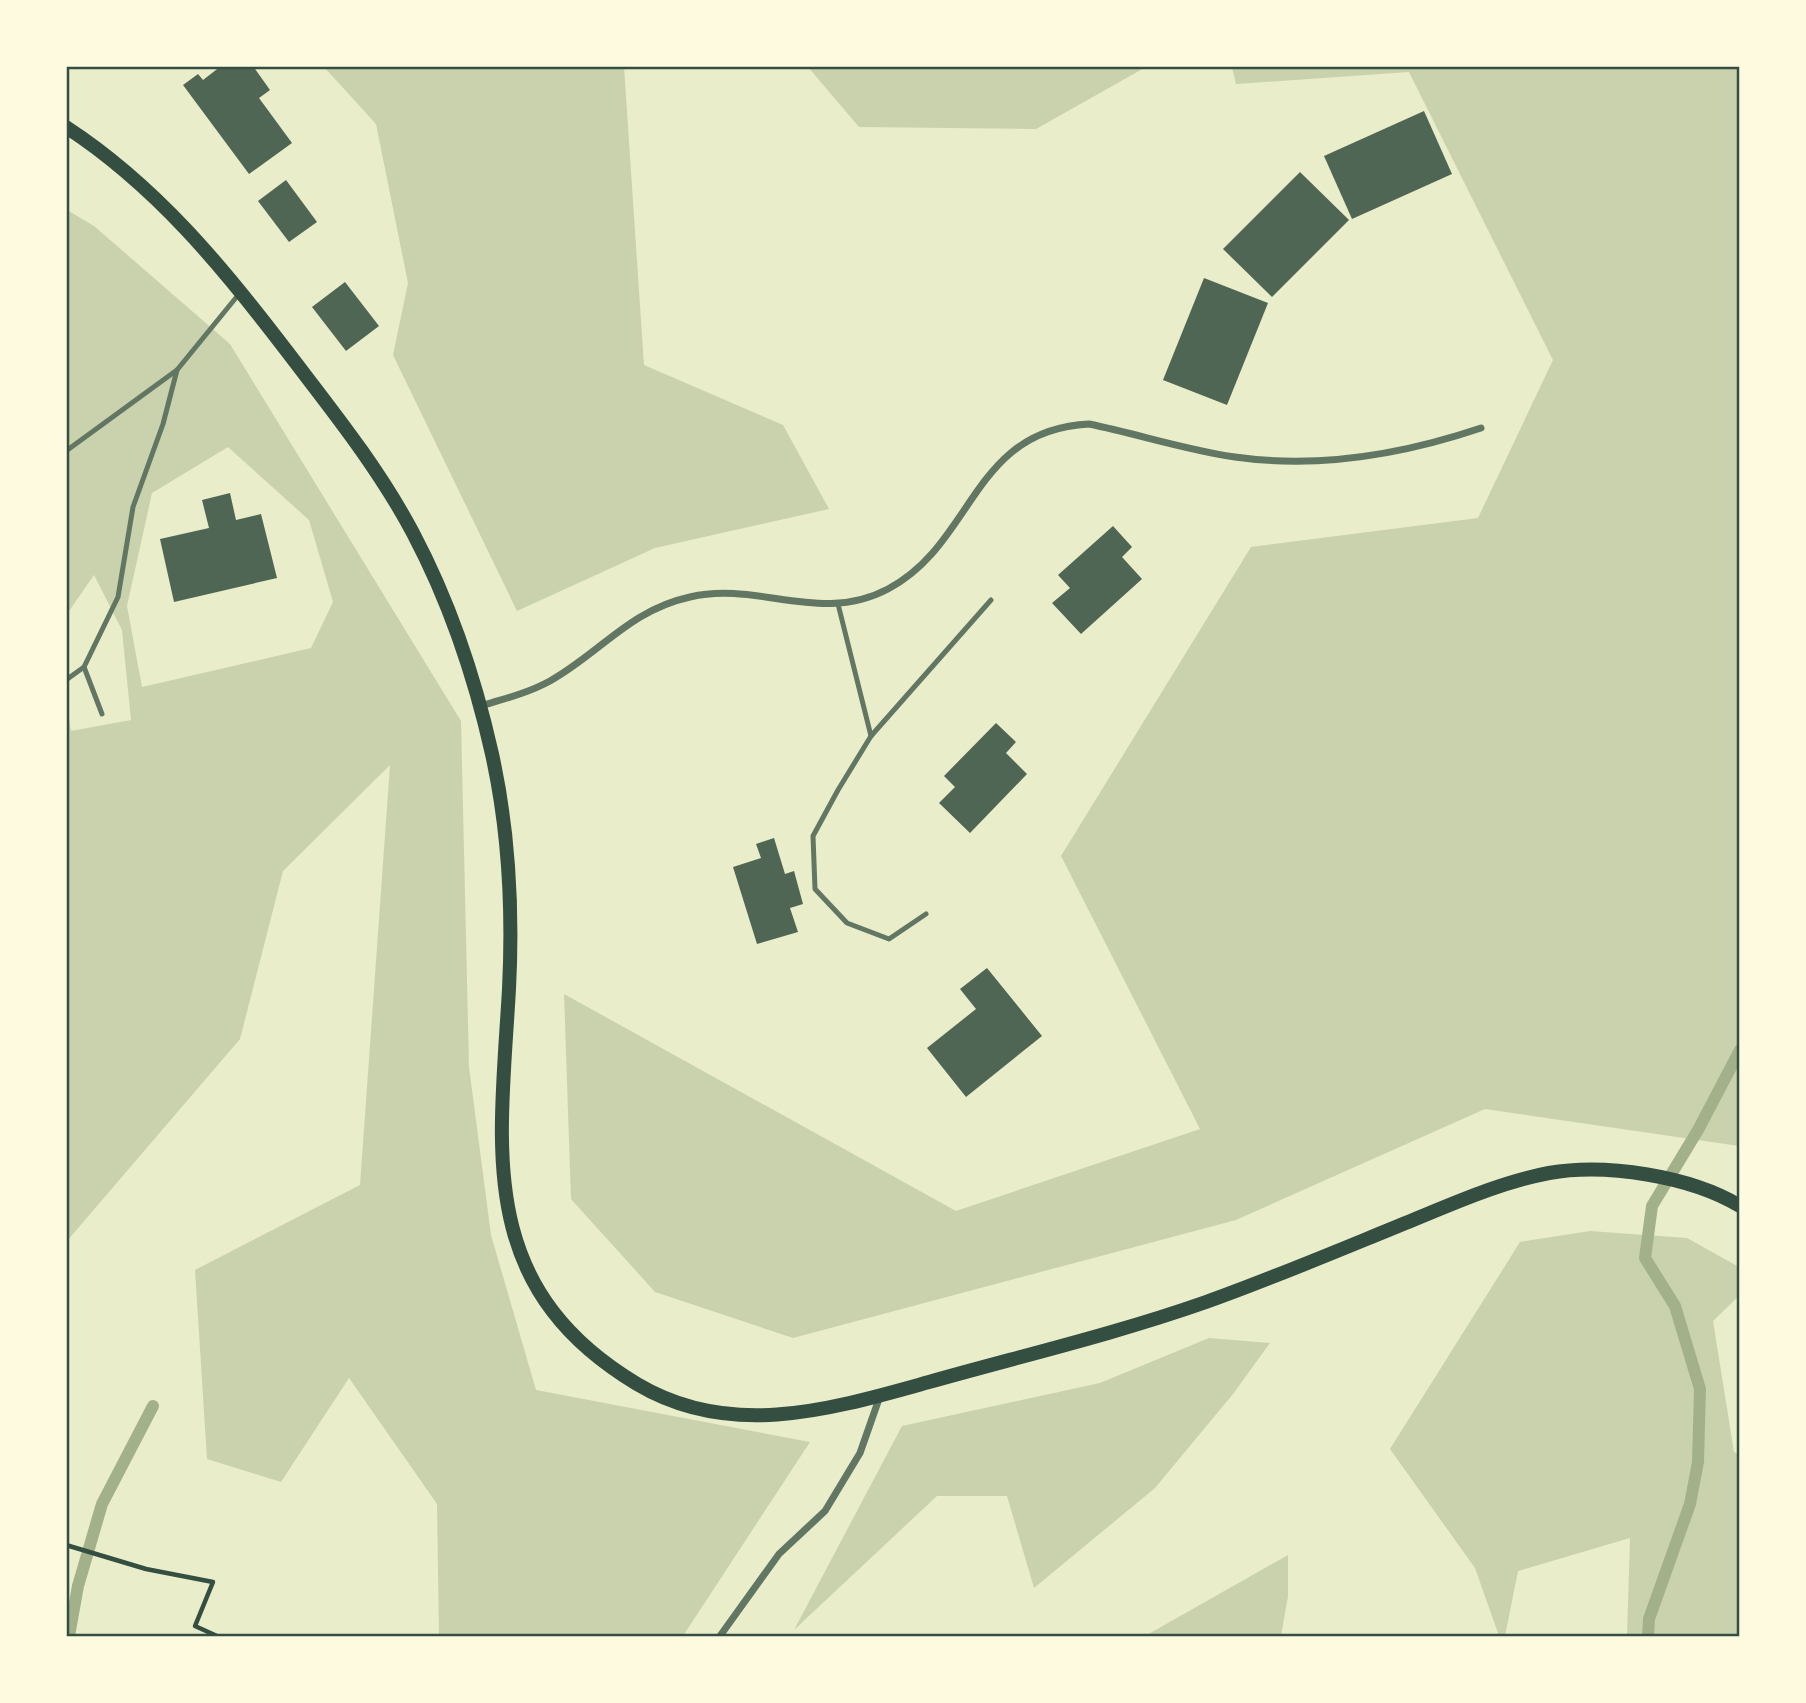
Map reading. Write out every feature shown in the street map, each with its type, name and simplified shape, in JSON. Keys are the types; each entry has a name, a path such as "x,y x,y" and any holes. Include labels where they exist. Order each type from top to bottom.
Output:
{"main road":[{"path":"66,127 121,167 170,212 241,292 355,441 412,530 457,633 480,706 493,758 509,866 509,992 499,1122 503,1192 509,1219 533,1276 550,1304 594,1353 642,1387 700,1410 754,1418 803,1412 880,1395 1188,1308 1508,1184 1546,1174 1577,1170 1651,1176 1701,1188 1740,1206"}],"street":[{"path":"480,706 521,694 549,681 626,623 657,607 690,597 724,592 758,594 815,606 864,599 909,575 928,557 1003,459 1021,443 1042,432 1065,425 1089,424 1210,453 1285,462 1385,455 1434,444 1481,428"},
{"path":"720,1636 779,1554 825,1511 860,1454 880,1395"}],"lane":[{"path":"66,451 177,370 241,292"},
{"path":"66,680 84,667 118,597 133,507 163,424 177,370"},
{"path":"926,914 889,939 847,923 815,889 813,836 871,736 991,600"},
{"path":"838,604 871,736"},
{"path":"84,667 102,714"}],"path":[{"path":"66,1545 113,1561 213,1582 195,1626 217,1636"}],"green space":[{"path":"324,67 624,67 644,365 783,425 829,509 655,548 517,611 393,355 408,283 376,124"},
{"path":"808,67 1146,67 1036,129 859,127"},
{"path":"1232,67 1739,67 1739,1146 1485,1109 1236,1220 793,1338 655,1292 571,1199 564,994 956,1211 1200,1129 1061,856 1251,547 1478,518 1553,360 1409,72 1236,84"},
{"path":"67,210 94,226 230,344 461,721 469,1067 491,1235 536,1390 810,1442 683,1636 439,1636 437,1504 349,1378 281,1482 207,1459 195,1270 360,1185 390,765 283,871 240,1039 67,1241 66,696 71,731 131,720 122,630 94,575 67,614","holes":["228,447 309,520 333,602 311,648 142,687 127,606 152,493"]},
{"path":"1590,1231 1687,1238 1739,1267 1739,1296 1713,1321 1734,1452 1739,1454 1739,1636 1627,1636 1630,1538 1518,1571 1505,1636 1499,1636 1475,1568 1390,1449 1520,1242"},
{"path":"1209,1338 1270,1343 1233,1394 1155,1488 1034,1588 1007,1496 937,1496 794,1630 902,1426 1100,1383"},
{"path":"1288,1555 1288,1596 1281,1636 1145,1636"}],"building":[{"path":"221,66 253,66 270,90 259,98 292,143 249,174 183,85 198,74 203,80"},
{"path":"1424,111 1452,174 1352,219 1324,156"},
{"path":"1300,172 1349,220 1272,297 1223,249"},
{"path":"286,180 317,222 289,242 258,201"},
{"path":"1204,278 1268,303 1227,405 1163,380"},
{"path":"345,282 379,326 346,351 312,307"},
{"path":"230,493 236,520 261,514 277,578 174,602 160,539 209,528 202,500"},
{"path":"1113,526 1132,547 1122,557 1142,579 1081,634 1052,603 1070,588 1058,575"},
{"path":"996,723 1016,742 1006,753 1027,774 970,833 939,803 955,787 944,776"},
{"path":"774,838 785,874 794,871 803,904 790,908 798,932 757,944 733,867 761,858 756,844"},
{"path":"987,968 1042,1036 966,1097 927,1048 976,1009 960,989"}],"waterway":[{"path":"1648,1636 1649,1619 1690,1504 1698,1462 1700,1389 1675,1306 1645,1258 1652,1206 1698,1130 1740,1050"},
{"path":"69,1636 78,1586 102,1504 153,1406"}]}
